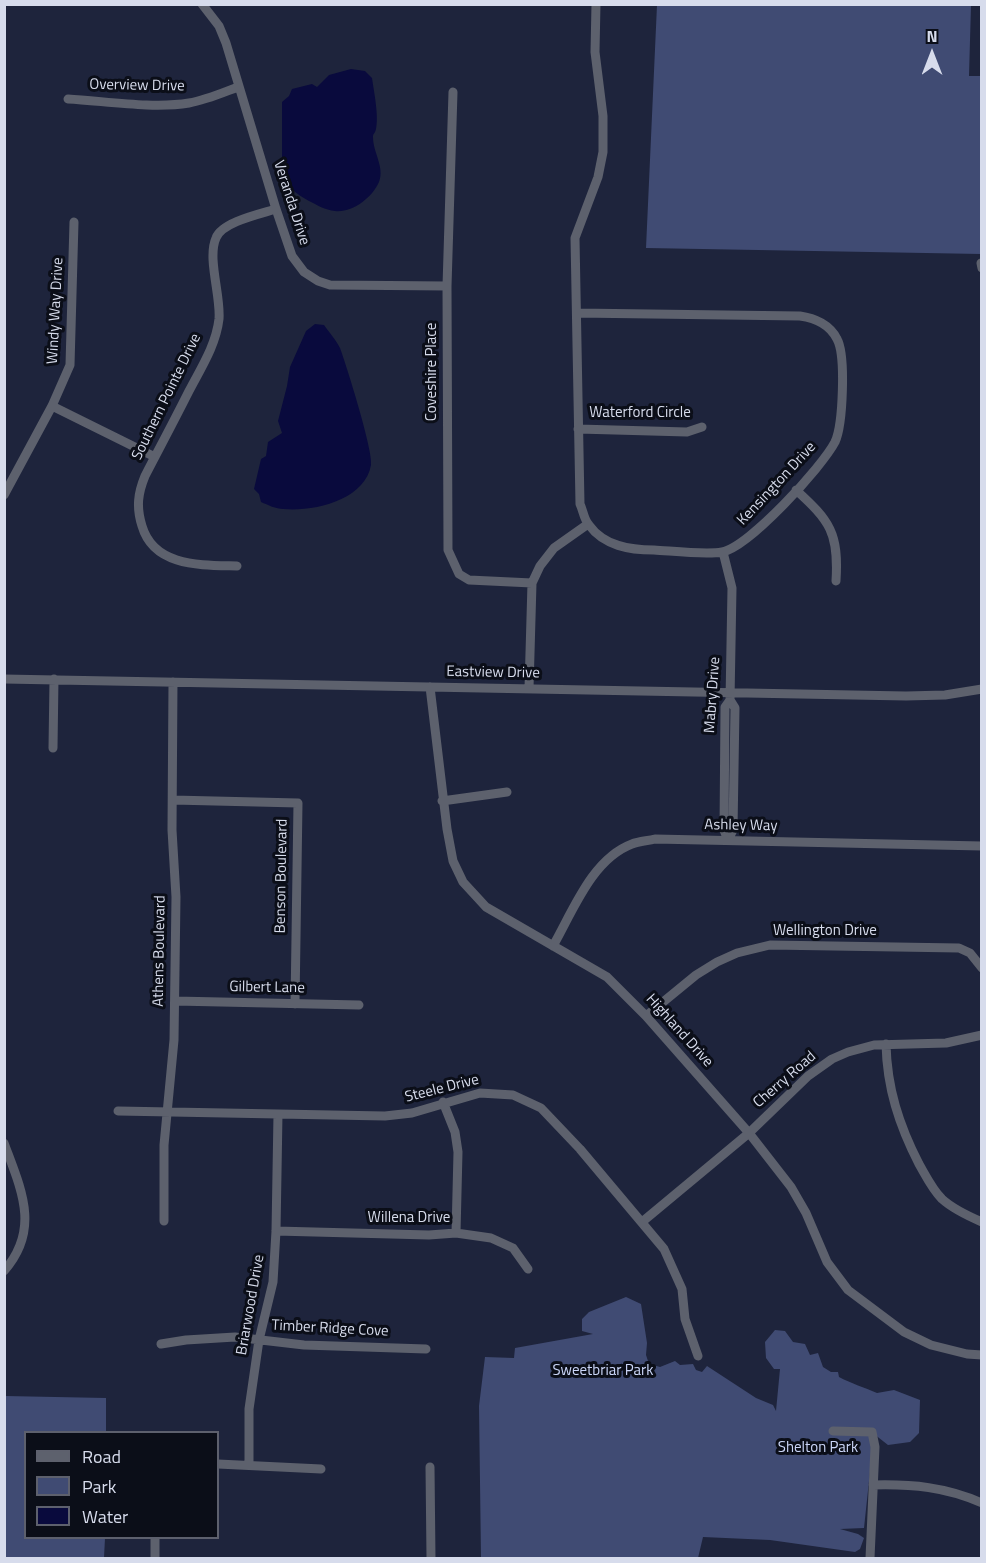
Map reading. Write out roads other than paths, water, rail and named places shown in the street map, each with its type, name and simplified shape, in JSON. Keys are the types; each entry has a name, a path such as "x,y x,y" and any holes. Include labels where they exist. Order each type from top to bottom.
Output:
{"street":[{"name":"Veranda Drive","path":"202,4 219,26 226,43 292,256 304,272 330,285 447,286"},
{"path":"596,4 595,52 603,116 603,152 598,177 575,238 580,504 588,524 603,538 618,546 634,550 723,552"},
{"name":"Overview Drive","path":"68,99 161,105 189,103 214,97 238,87"},
{"name":"Coveshire Place","path":"453,92 447,286 448,550 459,574 469,580 532,583"},
{"name":"Southern Pointe Drive","path":"237,566 204,565 170,558 154,548 145,536 138,511 138,495 212,347 219,319 213,251 216,236 224,228 276,209"},
{"name":"Windy Way Drive","path":"4,495 52,406 70,365 74,222"},
{"name":"Kensington Drive","path":"577,314 800,316 809,317 824,324 837,337 842,350 841,418 836,440 823,460 796,490 742,542 723,552"},
{"path":"52,406 155,457"},
{"name":"Waterford Circle","path":"578,429 687,432 702,427"},
{"path":"796,490 822,514 832,534 837,558 836,581"},
{"path":"530,688 532,583 540,566 554,548 588,524"},
{"name":"Mabry Drive","path":"723,552 732,588 729,696 735,708 733,830 728,840"},
{"name":"Eastview Drive","path":"4,679 530,688 729,696 926,696 981,689"},
{"path":"53,748 54,679"},
{"name":"Athens Boulevard","path":"164,1221 164,1144 174,1040 175,1001 176,897 172,830 173,682"},
{"name":"Highland Drive","path":"430,687 442,801 453,861 464,882 486,907 607,977 646,1016 749,1133 791,1187 806,1213 827,1262 848,1290 904,1332 931,1345 981,1355"},
{"path":"442,801 507,792"},
{"name":"Benson Boulevard","path":"173,800 298,803 295,1004"},
{"name":"Ashley Way","path":"553,946 593,874 612,855 632,844 655,839 981,846"},
{"name":"Wellington Drive","path":"646,1016 696,975 717,962 737,953 771,945 959,948 970,953 981,968"},
{"name":"Gilbert Lane","path":"175,1001 359,1005"},
{"name":"Cherry Road","path":"642,1222 749,1133 808,1076 832,1059 861,1047 886,1044 946,1043 981,1035"},
{"path":"886,1044 886,1069 897,1116 929,1183 941,1198 957,1210 981,1222"},
{"name":"Steele Drive","path":"118,1111 385,1116 412,1113 480,1093 513,1095 540,1108 580,1149 664,1249 682,1289 685,1319 698,1356"},
{"path":"444,1102 455,1132 459,1152 456,1233"},
{"name":"Briarwood Drive","path":"249,1465 249,1408 259,1340 273,1282 278,1114"},
{"path":"4,1143 24,1198 26,1219 22,1242 14,1260 4,1270"},
{"name":"Willena Drive","path":"276,1231 429,1235 456,1233 490,1238 513,1248 528,1269"},
{"name":"Timber Ridge Cove","path":"161,1344 236,1337 304,1345 426,1349"},
{"path":"833,1431 872,1432 875,1447 870,1558"},
{"path":"219,1464 321,1468"},
{"path":"430,1467 431,1558"},
{"path":"873,1485 910,1484 939,1488 962,1494 981,1503"},
{"path":"155,1539 155,1558"}],"water":[{"path":"351,69 365,71 372,78 377,118 373,136 381,171 379,182 372,194 355,207 335,211 321,207 300,195 292,189 284,177 282,172 282,102 289,96 292,89 312,84 317,87 329,75"},
{"path":"315,324 324,325 340,348 364,427 371,465 367,477 349,495 323,506 278,508 261,502 259,494 254,489 261,459 266,456 268,442 282,433 278,421 290,367 306,331"}],"park label":[{"name":"Sweetbriar Park","path":"603,1371"},
{"name":"Shelton Park","path":"818,1448"}]}
